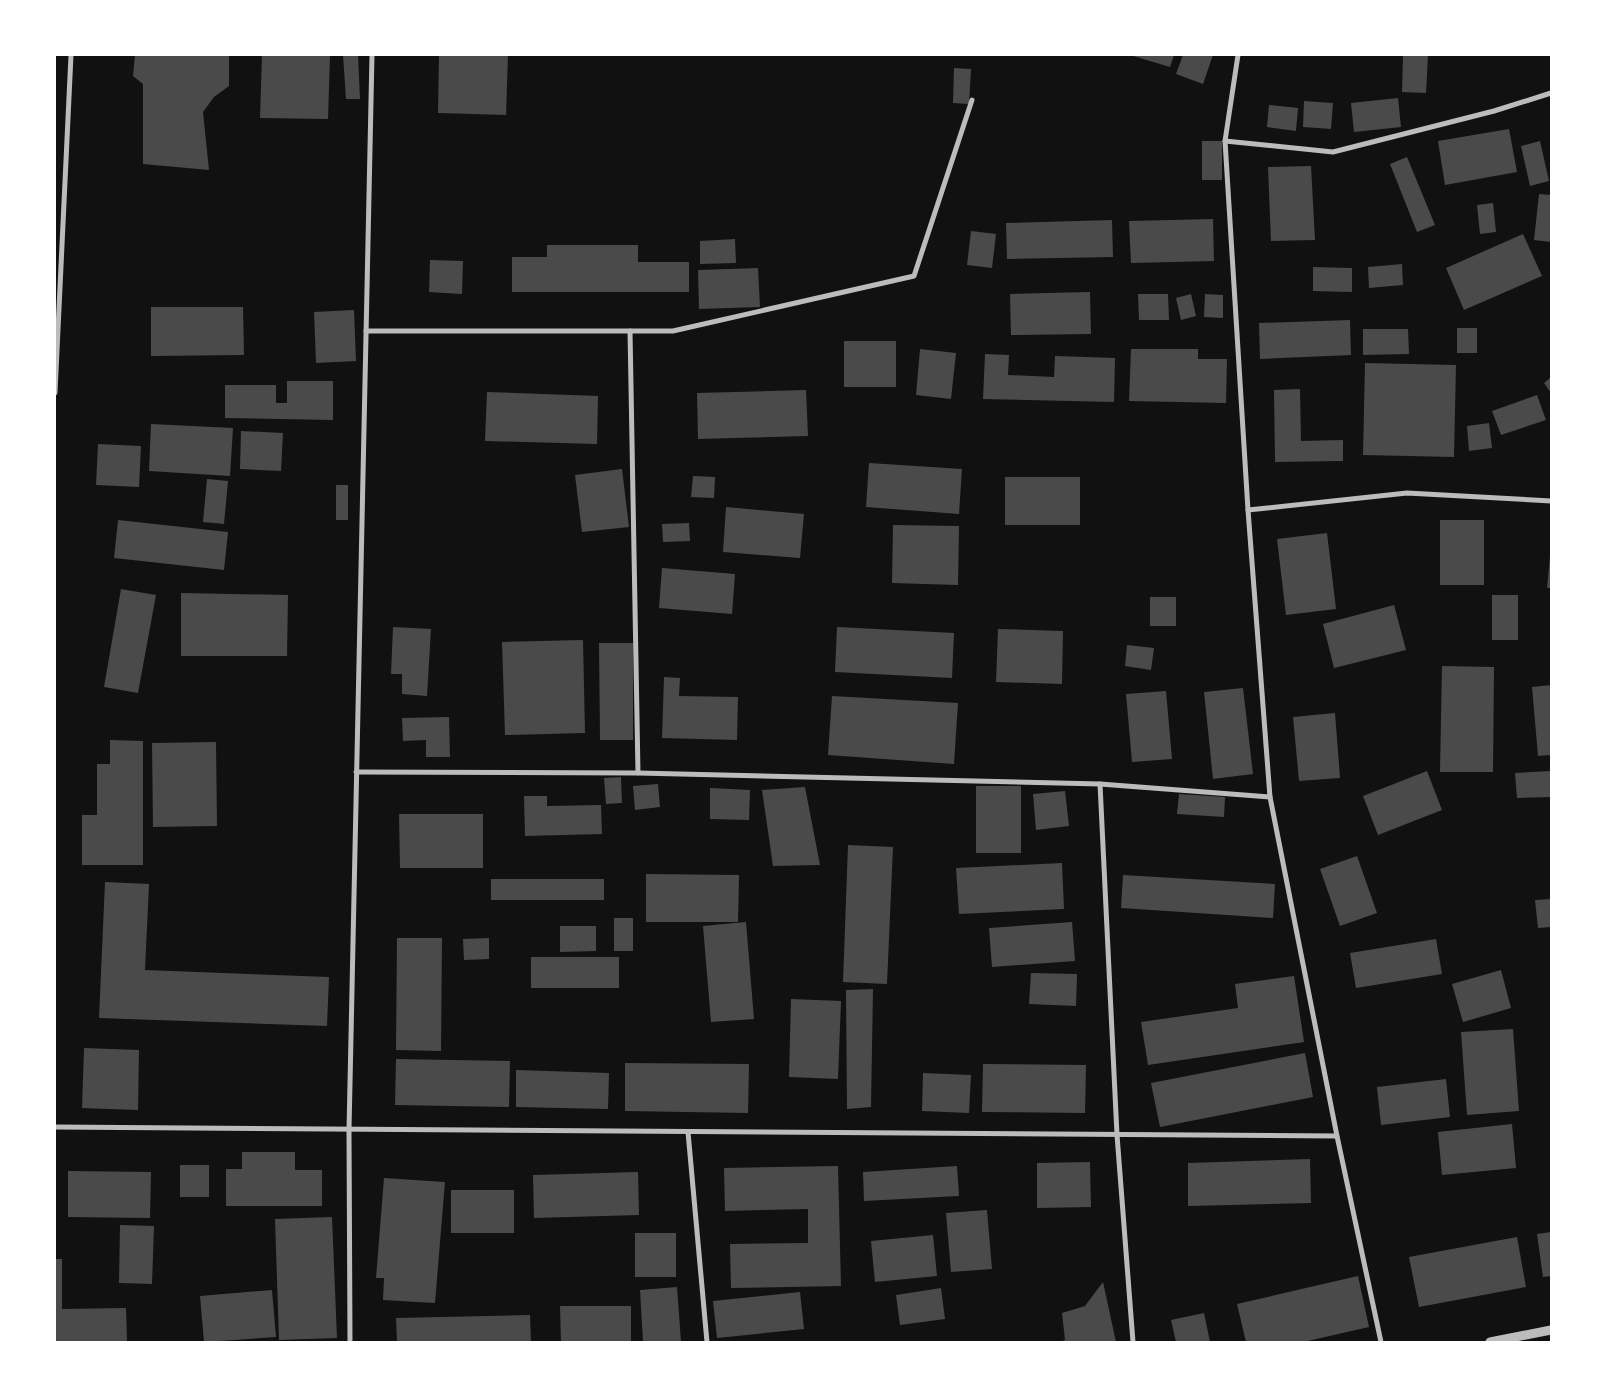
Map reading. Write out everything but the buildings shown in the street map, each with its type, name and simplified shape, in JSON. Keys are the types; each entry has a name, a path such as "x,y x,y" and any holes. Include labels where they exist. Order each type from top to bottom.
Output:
{"street":[{"path":"55,393 70,55"},
{"path":"350,1342 348,1130 372,55"},
{"path":"1238,55 1225,141 1248,510 1270,797 1337,1136 1382,1342"},
{"path":"1225,141 1332,152 1494,111 1551,93"},
{"path":"366,331 674,331 914,276 972,100"},
{"path":"630,331 638,773"},
{"path":"1248,510 1408,493 1551,501"},
{"path":"356,772 638,773 1100,784 1270,797"},
{"path":"1100,784 1117,1135 1133,1342"},
{"path":"55,1127 1337,1136"},
{"path":"688,1132 707,1342"},
{"path":"1490,1342 1551,1330"}]}
